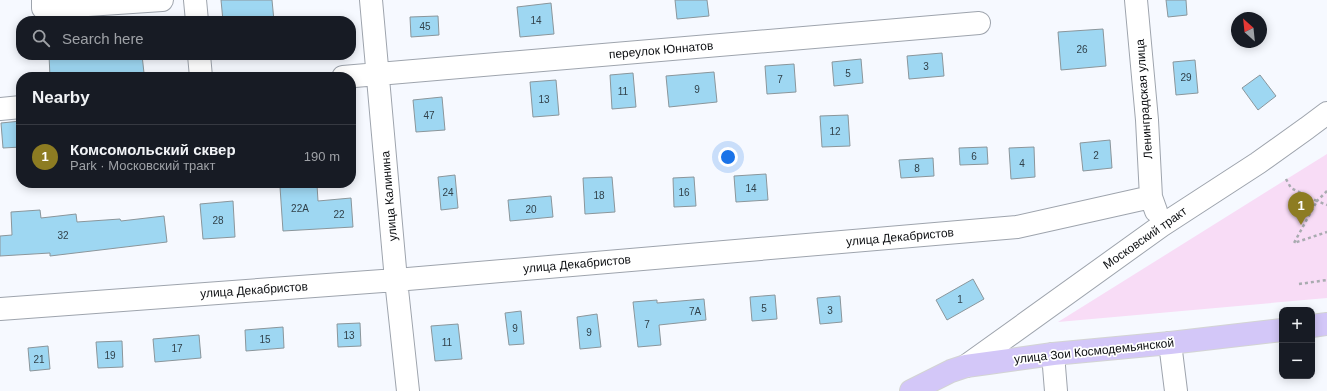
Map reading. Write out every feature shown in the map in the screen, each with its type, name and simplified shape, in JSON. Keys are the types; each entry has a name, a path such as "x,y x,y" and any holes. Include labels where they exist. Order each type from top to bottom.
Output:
{"main road":[{"path":"1315,326 1327,324"},
{"name":"улица Зои Космодемьянской","path":"911,391 951,371 966,366 1053,354 1170,343 1279,330"}],"street":[{"path":"43,0 43,8 162,0"},
{"path":"196,0 197,16"},
{"name":"улица Калинина","path":"371,0 396,280 408,391"},
{"name":"Ленинградская улица","path":"1136,0 1147,120 1151,197 1161,226"},
{"name":"переулок Юннатов","path":"356,76 979,23"},
{"path":"199,60 201,72"},
{"path":"0,109 16,107"},
{"name":"Московский тракт","path":"966,366 1161,226 1258,163 1327,113"},
{"name":"улица Декабристов","path":"0,309 396,280 1017,226 1151,197"},
{"path":"1170,343 1176,391"},
{"path":"1053,354 1056,391"}],"path":[{"path":"1286,179 1291,188 1327,205"},
{"path":"1327,191 1317,200 1294,243 1327,232"},
{"path":"1299,284 1327,280"}],"shaded area":[{"path":"1327,154 1327,298 1058,322"}],"building":[{"path":"221,0 272,0 274,16 223,16"},
{"path":"675,0 707,0 709,16 677,19"},
{"path":"1166,0 1186,0 1187,15 1168,17"},
{"path":"551,3 554,34 520,37 517,7"},
{"path":"438,16 439,35 411,37 410,17"},
{"path":"1103,29 1106,66 1061,70 1058,32"},
{"path":"942,53 944,76 909,79 907,56"},
{"path":"861,59 863,83 834,86 832,62"},
{"path":"49,60 143,60 144,72 50,72"},
{"path":"1195,60 1198,93 1176,95 1173,62"},
{"path":"794,64 796,92 767,94 765,66"},
{"path":"714,72 717,102 669,107 666,76"},
{"path":"633,73 636,107 612,109 610,75"},
{"path":"1260,75 1276,96 1258,110 1242,88"},
{"path":"556,80 559,115 533,117 530,82"},
{"path":"442,97 445,130 416,132 413,100"},
{"path":"848,115 850,146 822,147 820,116"},
{"path":"16,122 16,147 3,148 1,123"},
{"path":"1110,140 1112,168 1083,171 1080,143"},
{"path":"987,147 988,164 960,165 959,148"},
{"path":"1034,147 1035,177 1011,179 1009,148"},
{"path":"933,158 934,176 901,178 899,160"},
{"path":"766,174 768,200 736,202 734,176"},
{"path":"455,175 458,208 441,210 438,177"},
{"path":"612,177 615,212 585,214 583,178"},
{"path":"694,177 696,206 674,207 673,178"},
{"path":"280,188 317,188 318,201 351,198 353,227 283,231"},
{"path":"551,196 553,217 510,221 508,200"},
{"path":"233,201 235,237 203,239 200,204"},
{"path":"40,210 41,218 76,214 77,222 120,219 121,221 164,216 167,242 50,256 50,253 0,256 0,236 12,235 11,212"},
{"path":"973,279 984,299 947,320 936,300"},
{"path":"775,295 777,319 752,321 750,297"},
{"path":"840,296 842,322 820,324 817,298"},
{"path":"704,299 706,320 659,325 661,345 638,347 633,302 657,300 657,303"},
{"path":"521,311 524,344 509,345 505,313"},
{"path":"597,314 601,347 580,349 577,317"},
{"path":"360,323 361,346 338,347 337,324"},
{"path":"458,324 462,359 435,361 431,326"},
{"path":"283,327 284,348 246,351 245,330"},
{"path":"199,335 201,358 155,362 153,339"},
{"path":"122,341 123,367 98,368 96,342"},
{"path":"48,346 50,369 30,371 28,348"}],"place":[{"name":"Комсомольский сквер","path":"1301,225"}]}
